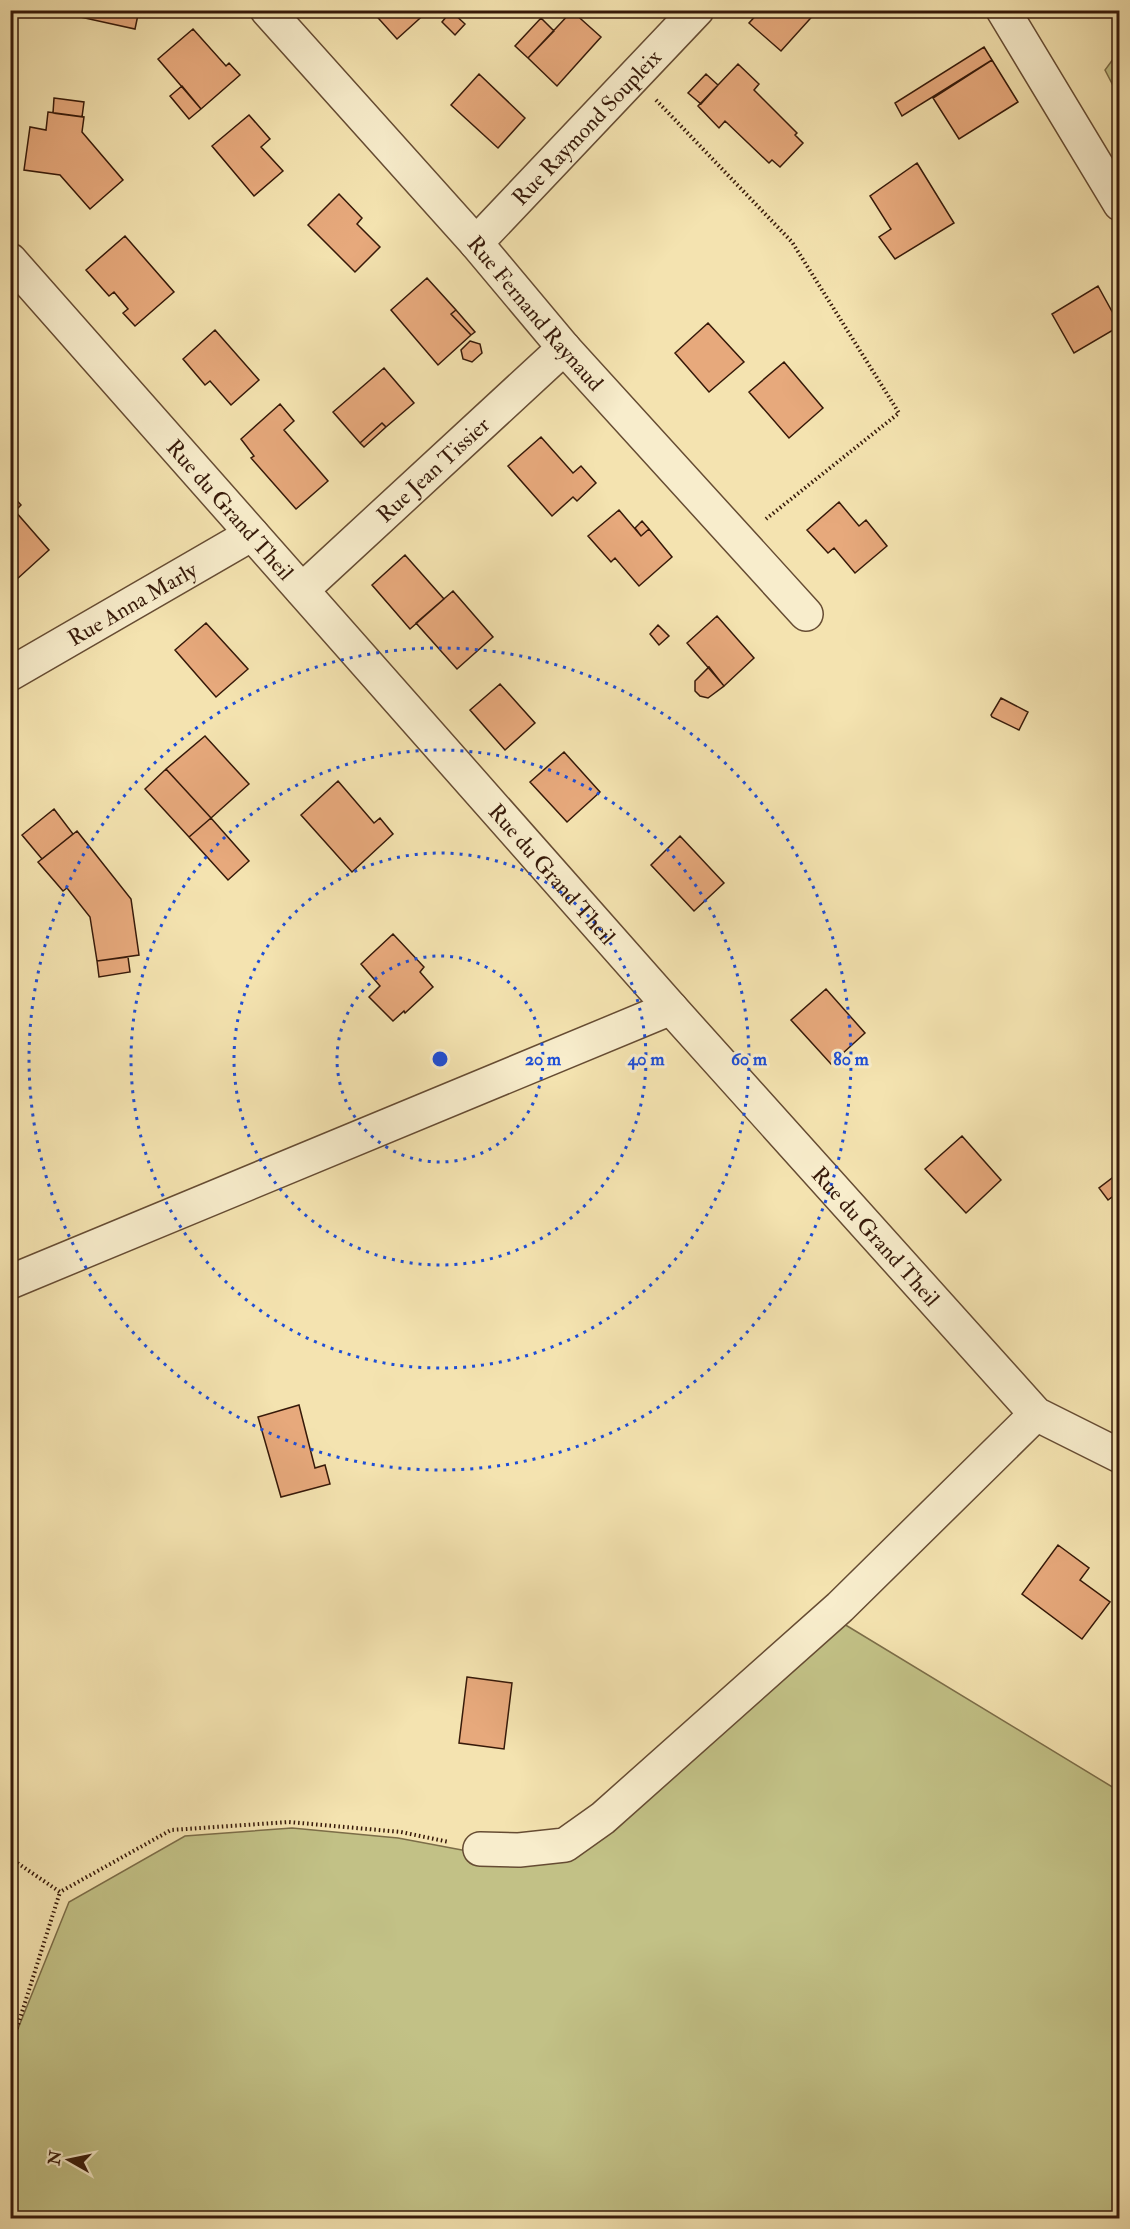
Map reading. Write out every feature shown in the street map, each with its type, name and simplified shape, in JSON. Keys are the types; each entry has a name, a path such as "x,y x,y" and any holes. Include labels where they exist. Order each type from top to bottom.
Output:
{"street":[{"name":"Rue Fernand Raynaud","path":"267,10 477,243 564,348 806,614"},
{"name":"Rue Raymond Soupleix","path":"477,243 697,10"},
{"path":"1004,10 1119,204"},
{"name":"Rue du Grand Theil","path":"10,260 671,1008 1036,1414 1119,1456"},
{"name":"Rue Jean Tissier","path":"302,590 564,348"},
{"name":"Rue Anna Marly","path":"10,674 252,534"},
{"path":"10,1282 671,1008"},
{"path":"480,1849 519,1850 565,1845 603,1818 840,1607 1036,1414"}],"path":[{"path":"655,100 792,242 899,413 760,523"},
{"path":"10,2050 60,1892 171,1830 289,1822 401,1832 480,1849"},
{"path":"10,1858 60,1892"}],"shaded area":[{"path":"1119,51 1119,97 1105,70"},
{"path":"839,1621 1119,1791 1119,2218 11,2218 11,2046 69,1902 185,1836 292,1828 398,1838 494,1856 538,1860"}],"building":[{"path":"72,10 139,10 135,29 71,15"},
{"path":"371,10 429,10 397,39"},
{"path":"761,10 818,10 781,51 749,23"},
{"path":"451,11 465,24 455,35 442,22"},
{"path":"572,11 601,37 557,86 528,58"},
{"path":"541,18 554,31 528,58 515,46"},
{"path":"193,29 226,66 229,63 240,75 201,109 158,59"},
{"path":"984,47 992,60 902,116 895,103"},
{"path":"992,60 1018,102 959,139 933,98"},
{"path":"738,64 759,84 754,90 797,133 795,135 803,143 780,167 772,160 769,163 725,121 719,128 698,106"},
{"path":"479,74 525,118 498,148 451,105"},
{"path":"706,74 718,85 701,104 688,93"},
{"path":"182,86 201,109 189,119 170,96"},
{"path":"54,98 84,102 82,117 53,113"},
{"path":"48,112 84,117 82,132 123,180 90,209 60,175 24,170 30,127 46,130"},
{"path":"249,115 270,139 261,147 283,171 254,196 212,146"},
{"path":"917,163 954,223 895,259 879,237 891,229 870,196"},
{"path":"339,194 362,218 357,224 380,247 355,272 308,225"},
{"path":"125,236 174,292 135,326 123,313 128,309 114,292 109,296 86,270"},
{"path":"427,278 456,310 451,314 471,335 438,365 391,310"},
{"path":"1098,286 1120,326 1074,353 1052,314"},
{"path":"456,310 475,332 471,335 451,314"},
{"path":"708,323 744,362 709,392 675,353"},
{"path":"215,330 259,380 231,405 210,381 205,385 183,359"},
{"path":"470,341 480,344 482,353 472,362 463,359 461,350"},
{"path":"784,362 823,408 789,438 749,392"},
{"path":"384,368 414,403 386,427 382,423 360,443 333,412"},
{"path":"280,404 294,421 284,430 328,481 296,509 251,458 254,456 241,439"},
{"path":"382,423 386,427 364,447 360,443"},
{"path":"541,437 573,473 581,466 596,483 577,501 573,497 552,516 508,466"},
{"path":"10,493 21,505 15,511 49,550 16,580 10,573"},
{"path":"839,502 859,526 866,520 887,546 855,573 834,548 828,553 807,530"},
{"path":"619,510 641,536 649,529 672,557 639,586 615,558 611,562 588,536"},
{"path":"642,521 649,529 641,536 635,528"},
{"path":"405,555 444,599 410,629 372,585"},
{"path":"453,591 493,637 457,669 416,623"},
{"path":"717,616 754,658 724,686 687,643"},
{"path":"206,623 248,669 216,697 175,650"},
{"path":"658,625 669,636 659,645 650,634"},
{"path":"709,667 724,686 708,698 700,696 695,691 695,681"},
{"path":"500,684 535,723 505,750 470,710"},
{"path":"1001,698 1028,712 1019,730 992,717"},
{"path":"205,736 249,784 211,818 166,769"},
{"path":"564,752 600,792 567,822 530,782"},
{"path":"166,769 211,818 189,837 145,789"},
{"path":"338,781 374,823 380,818 393,834 352,872 301,815"},
{"path":"54,809 73,834 42,859 22,835"},
{"path":"211,818 249,861 228,880 189,837"},
{"path":"77,831 131,899 139,955 97,961 90,917 67,888 63,891 38,862"},
{"path":"680,836 724,883 694,911 651,865"},
{"path":"393,934 424,967 420,972 433,987 393,1021 369,997 380,986 361,964"},
{"path":"128,957 130,972 99,977 97,961"},
{"path":"826,989 865,1033 831,1064 791,1020"},
{"path":"962,1136 1001,1180 966,1213 925,1169"},
{"path":"1120,1172 1120,1191 1108,1200 1099,1188"},
{"path":"299,1405 315,1468 325,1465 330,1484 281,1497 258,1417"},
{"path":"1058,1545 1089,1568 1080,1580 1110,1602 1082,1639 1022,1594"},
{"path":"467,1677 512,1683 504,1749 459,1743"}]}
